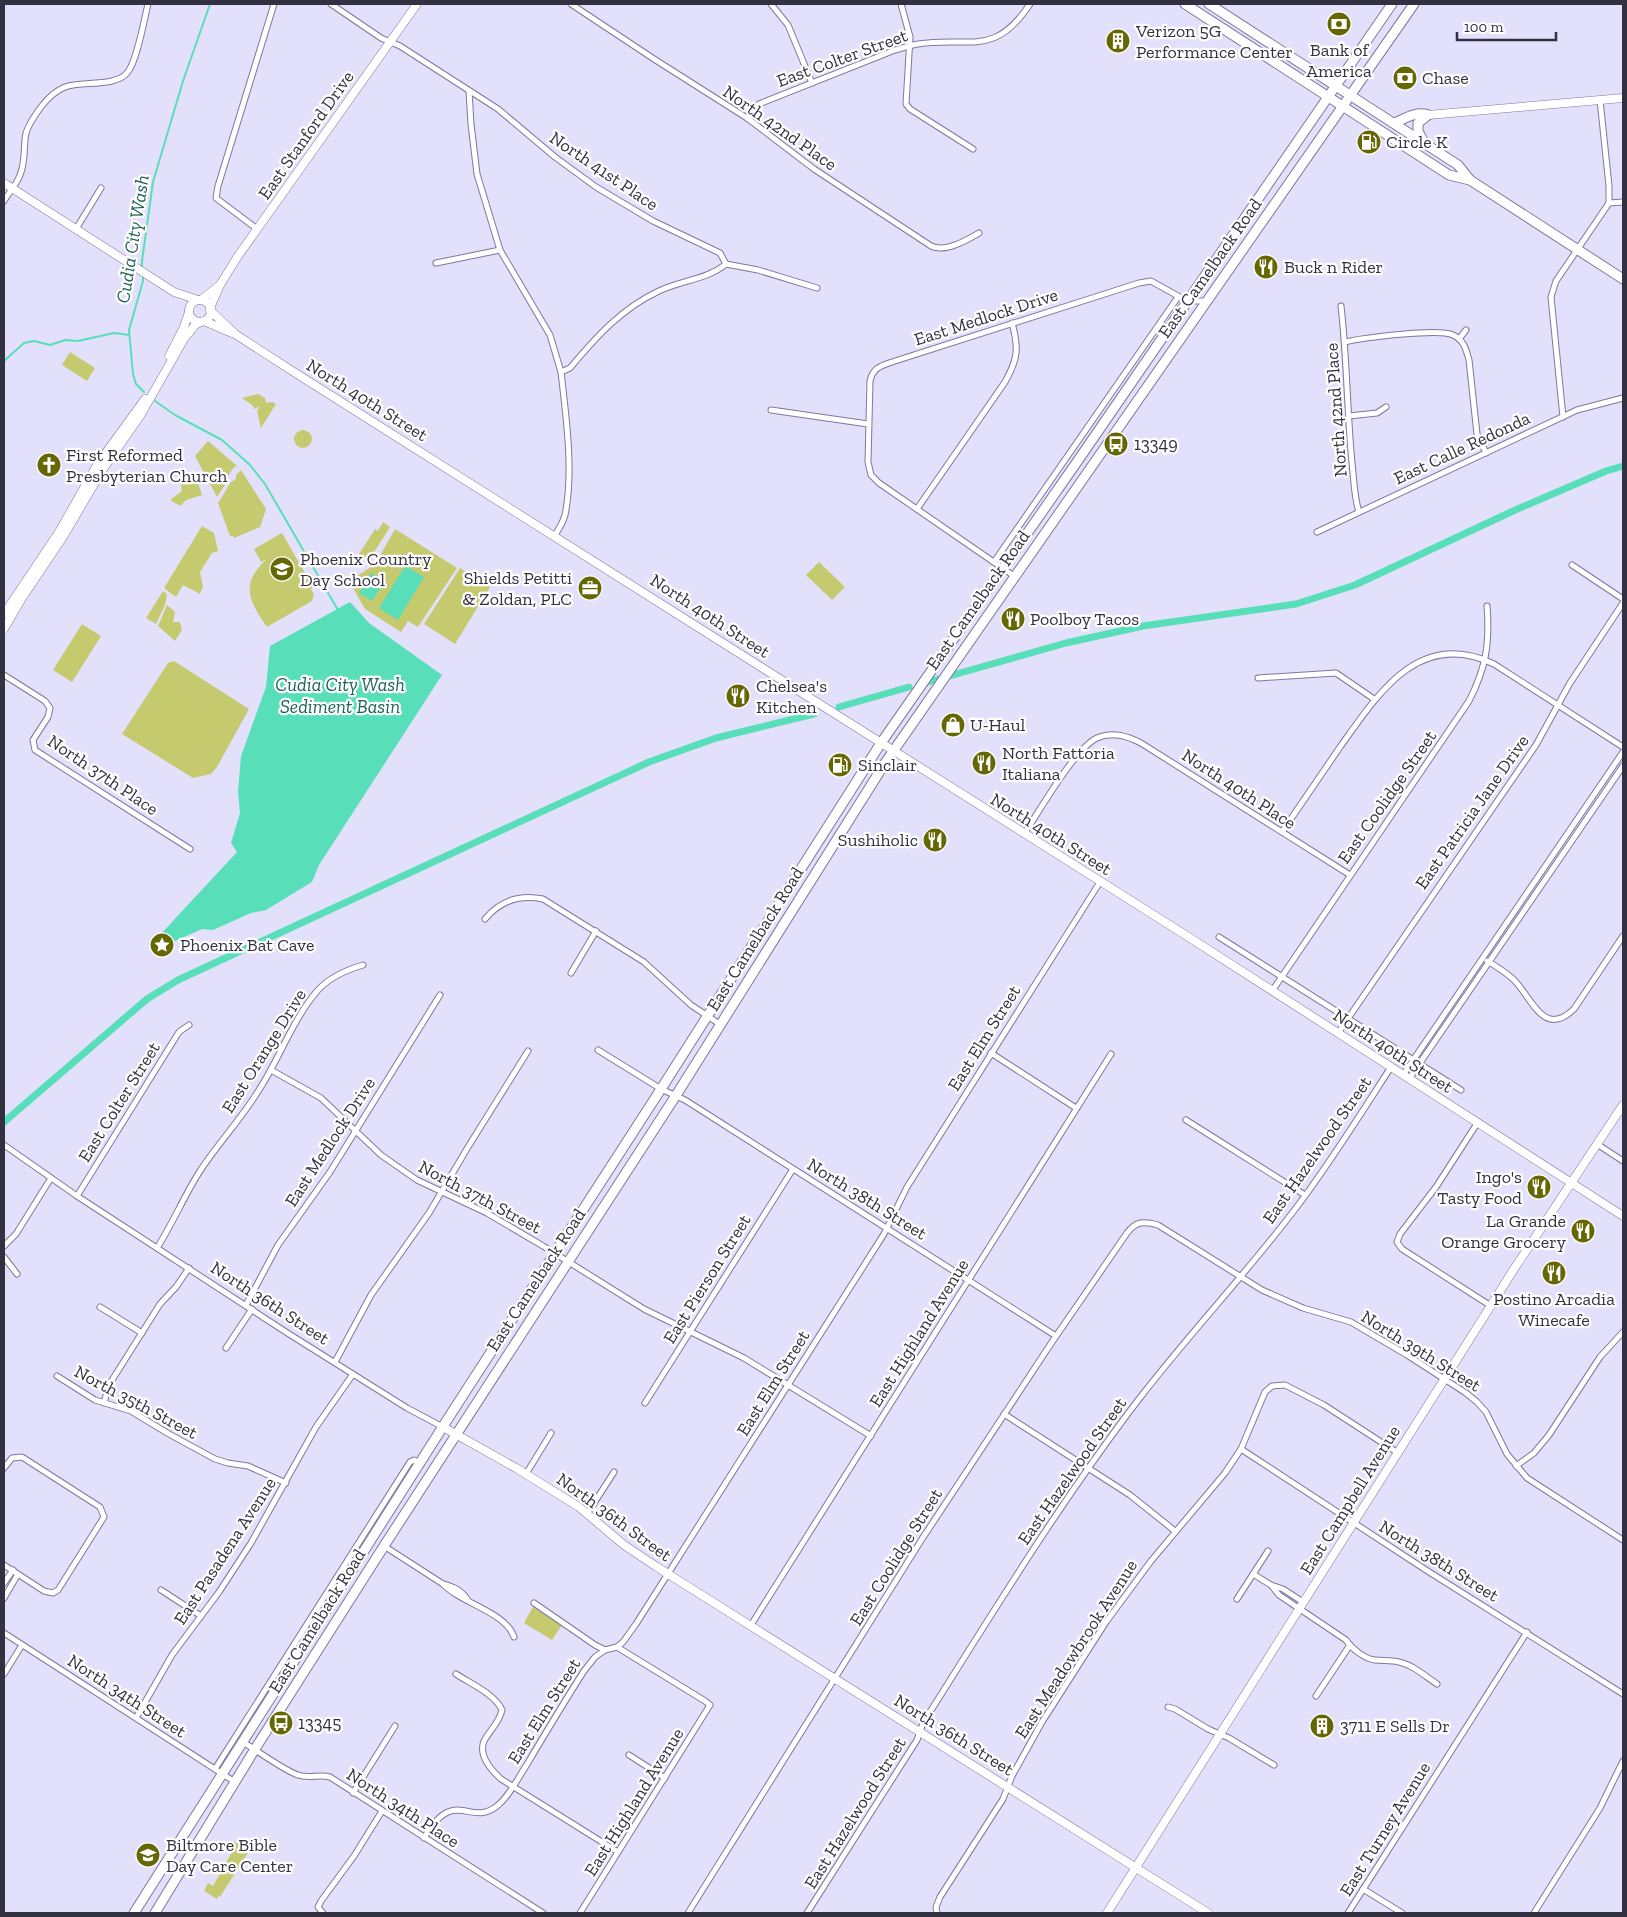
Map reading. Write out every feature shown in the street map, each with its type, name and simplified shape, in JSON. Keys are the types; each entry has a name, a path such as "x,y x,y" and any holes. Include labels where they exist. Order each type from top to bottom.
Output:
{"main road":[{"name":"East Stanford Drive","path":"210,309 220,285 257,229 417,4"},
{"path":"1185,4 1449,175 1470,180"},
{"path":"1209,4 1424,142 1458,165 1470,180 1623,279"},
{"name":"East Camelback Road","path":"134,1913 219,1772 243,1742 329,1598 420,1463 554,1252 662,1089 881,743 1392,4"},
{"name":"East Camelback Road","path":"157,1910 255,1749 384,1546 721,1025 894,751 936,688 1414,4"},
{"path":"1395,123 1417,113 1428,115 1623,98"},
{"path":"1424,142 1418,127 1420,120 1428,115"},
{"path":"4,183 174,292 207,303 210,309 209,316 195,325 184,339 140,416 103,469 63,537 22,598 4,629"},
{"path":"1258,197 1273,207"},
{"name":"East Stanford Drive","path":"200,300 220,285"},
{"path":"174,292 192,319 203,321"},
{"path":"4,614 59,532 100,460 151,390 184,327 191,305 200,300"},
{"name":"North 40th Street","path":"210,309 234,334"},
{"name":"North 40th Street","path":"203,321 234,334 555,535 1623,1216"},
{"path":"781,900 793,910"},
{"name":"East Campbell Avenue","path":"1107,1913 1444,1379 1571,1182 1597,1144 1621,1114 1623,1105"},
{"name":"North 36th Street","path":"443,1427 526,1474 587,1514 624,1545 668,1574 1208,1913"},
{"path":"329,1598 345,1608"},
{"path":"145,1896 157,1910"}],"street":[{"path":"4,201 20,176 26,134 32,120 42,106 52,94 63,88 111,81 121,78 128,72 133,62 148,4"},
{"path":"257,229 216,198 218,186 274,4"},
{"name":"North 41st Place","path":"331,4 381,38 391,42 498,109 555,157 596,187 653,221 720,253 726,264"},
{"name":"North 42nd Place","path":"571,4 654,60 747,118 814,169 937,249 979,233"},
{"path":"771,4 788,25 812,83"},
{"path":"902,4 910,37 906,104 910,109 974,149"},
{"name":"East Colter Street","path":"747,118 759,104 895,50 918,44 981,41 996,38 1016,23 1030,4"},
{"path":"469,91 477,174 500,250 550,335 561,372 567,429 568,481 565,516 555,535"},
{"path":"1563,417 1551,297 1556,282 1609,203 1600,100"},
{"path":"76,228 101,188"},
{"path":"1609,203 1623,202"},
{"path":"436,263 500,250"},
{"path":"561,372 570,368 612,322 640,301 661,290 708,276 726,264 758,270 817,288"},
{"name":"East Medlock Drive","path":"917,509 879,483 871,475 868,462 870,381 877,367 1138,283 1151,281 1187,301 1207,301"},
{"name":"East Camelback Road","path":"994,562 1178,297"},
{"name":"North 42nd Place","path":"1341,306 1357,504 1360,512"},
{"path":"1012,323 1017,347 1014,366 1006,382 917,509 1014,576"},
{"path":"1459,338 1466,330"},
{"path":"1344,342 1427,333 1451,334 1459,338 1468,354 1477,434 1486,453"},
{"name":"East Calle Redonda","path":"1316,532 1577,410 1623,398"},
{"path":"1349,416 1377,413 1386,407"},
{"path":"770,410 868,424"},
{"path":"1572,565 1623,599"},
{"name":"East Patricia Jane Drive","path":"1338,1033 1536,745 1570,683 1623,603"},
{"name":"East Coolidge Street","path":"1272,991 1464,710 1475,690 1485,660 1488,639 1487,606"},
{"path":"1282,832 1374,699 1404,670 1426,659 1459,654 1485,660 1623,747"},
{"path":"1258,678 1336,672 1374,699"},
{"name":"North 37th Place","path":"4,675 45,701 50,708 48,717 33,740 35,750 190,849"},
{"name":"North 40th Place","path":"1024,834 1071,763 1085,747 1097,738 1111,735 1127,736 1141,742 1350,875"},
{"path":"1406,1077 1412,1060 1623,752"},
{"path":"1406,1077 1418,1064 1623,766"},
{"path":"1546,864 1553,869"},
{"name":"East Elm Street","path":"424,1838 434,1821 448,1810 484,1812 492,1810 499,1805 595,1656 605,1650 617,1647 636,1624 887,1228 907,1187 1100,882"},
{"path":"485,919 496,907 517,897 533,897 547,901 644,962 691,1005 721,1025"},
{"path":"571,973 596,931"},
{"path":"1482,958 1514,979 1544,1017 1557,1019 1574,1009 1623,936"},
{"name":"North 40th Street","path":"1219,937 1461,1090"},
{"name":"East Orange Drive","path":"157,1248 197,1176 252,1102 286,1040 317,991 345,970 363,965"},
{"name":"East Medlock Drive","path":"246,1305 278,1245 330,1172 440,995"},
{"path":"1454,999 1460,1003"},
{"name":"East Colter Street","path":"77,1196 179,1032 189,1025"},
{"path":"598,1050 662,1089"},
{"path":"335,1362 370,1295 421,1225 528,1051"},
{"path":"991,1053 1076,1108"},
{"name":"East Highland Avenue","path":"751,1625 1110,1054"},
{"name":"East Hazelwood Street","path":"807,1913 917,1740 923,1724 1000,1602 1089,1468 1191,1333 1274,1236 1305,1195 1339,1149 1391,1067"},
{"name":"North 37th Street","path":"271,1070 321,1098 396,1167 442,1192 487,1213 644,1308 744,1358 871,1436"},
{"name":"North 38th Street","path":"662,1089 684,1100 1056,1336"},
{"path":"1186,1120 1305,1195"},
{"path":"1478,1122 1432,1193 1400,1234 1397,1242 1402,1249 1491,1306"},
{"path":"1597,1144 1623,1161"},
{"name":"North 36th Street","path":"4,1145 77,1196 353,1374 407,1408 443,1427"},
{"name":"East Pierson Street","path":"645,1403 793,1169"},
{"path":"4,1246 16,1234 51,1178"},
{"name":"East Coolidge Street","path":"688,1913 922,1539 1056,1336 1127,1233 1139,1222"},
{"name":"North 39th Street","path":"1139,1222 1158,1225 1278,1298 1303,1308 1351,1322 1444,1379 1477,1402 1486,1412 1507,1454 1527,1478 1623,1540"},
{"path":"4,1256 17,1274"},
{"path":"104,1403 109,1386 160,1304 176,1287 189,1268"},
{"path":"100,1307 142,1333"},
{"path":"226,1348 252,1309"},
{"path":"1516,1466 1534,1453 1549,1435 1600,1357 1623,1332"},
{"name":"East Pasadena Avenue","path":"136,1718 162,1671 251,1543 316,1427 353,1374"},
{"name":"North 35th Street","path":"57,1376 95,1400 131,1411 168,1434 216,1459 248,1466 286,1483"},
{"name":"East Meadowbrook Avenue","path":"937,1913 936,1907 940,1897 1003,1799 1012,1776 1042,1722 1106,1622 1150,1561 1225,1473 1241,1449 1259,1402 1265,1392 1272,1386 1285,1385 1301,1392 1398,1453"},
{"path":"1004,1414 1130,1495 1175,1531"},
{"path":"526,1474 551,1433"},
{"name":"North 38th Street","path":"1241,1449 1354,1524 1623,1694"},
{"path":"4,1468 15,1456 22,1457 100,1507 104,1517 58,1590 53,1593 44,1591 4,1565"},
{"path":"587,1514 614,1472"},
{"path":"384,1546 443,1584 453,1586 463,1592 467,1599 508,1626 514,1637"},
{"path":"1238,1599 1268,1551"},
{"path":"4,1583 12,1570"},
{"path":"4,1598 18,1574"},
{"path":"1253,1574 1270,1585 1279,1595 1301,1605"},
{"path":"1270,1585 1283,1589 1350,1645 1372,1660 1398,1662 1408,1665 1437,1684"},
{"path":"1279,1595 1283,1589"},
{"path":"161,1590 201,1616"},
{"name":"East Camelback Road","path":"219,1772 329,1598"},
{"path":"534,1603 605,1650"},
{"name":"East Turney Avenue","path":"1348,1913 1526,1632"},
{"name":"North 34th Street","path":"4,1633 235,1782"},
{"path":"4,1674 22,1645"},
{"path":"1316,1696 1350,1645"},
{"name":"East Highland Avenue","path":"580,1913 710,1706 617,1647"},
{"path":"456,1674 500,1704 502,1710 501,1717 484,1742 483,1752 494,1772 618,1852"},
{"path":"1168,1707 1175,1709 1274,1764"},
{"path":"353,1793 395,1726"},
{"name":"North 34th Place","path":"243,1742 296,1775 309,1777 323,1775 330,1778 543,1913"},
{"path":"629,1755 665,1778"},
{"path":"1534,1913 1600,1808 1623,1761"},
{"path":"323,1913 318,1907 321,1901 354,1856 382,1811"},
{"path":"1363,1889 1402,1913"}],"shaded area":[{"path":"70,352 95,368 87,381 62,365"},
{"path":"258,394 265,398 266,403 272,402 276,404 261,428 257,411 260,406 255,409 242,398"},
{"path":"303,430 309,433 312,439 309,445 303,448 297,445 294,439 297,433"},
{"path":"208,441 237,466 234,467 223,483 225,485 217,497 195,456"},
{"path":"241,470 266,509 260,527 234,538 230,536 218,503"},
{"path":"181,471 193,480 197,480 202,495 186,500 180,506 170,500 182,491 178,477"},
{"path":"383,522 390,527 369,560 359,554 375,529 378,531"},
{"path":"202,526 214,533 218,551 212,553 200,572 203,587 200,594 183,585 176,597 164,588"},
{"path":"395,529 457,568 418,627 408,621 401,632 365,609 349,581 371,567 373,568"},
{"path":"282,533 313,587 311,589 314,594 312,601 267,627 255,608 250,592 250,584 258,568 267,559 261,562 254,549"},
{"path":"819,562 845,587 832,600 806,575"},
{"path":"460,568 490,587 455,644 424,624"},
{"path":"163,591 167,594 165,605 156,624 146,618"},
{"path":"167,605 175,612 173,622 180,622 182,630 175,641 158,626"},
{"path":"82,624 101,636 72,682 53,670"},
{"path":"174,661 249,709 217,767 211,774 193,778 122,734 168,663"},
{"path":"533,1607 562,1625 552,1640 524,1623"},
{"path":"233,1841 249,1851 217,1899 204,1891 208,1883 213,1886 232,1852 229,1849"}],"water":[{"path":"405,566 424,577 398,620 379,608"},
{"path":"371,573 385,581 372,601 359,593 364,585 360,583 363,578 367,580"},
{"name":"Cudia City Wash Sediment Basin","path":"350,602 369,623 442,675 319,865 312,882 266,910 251,913 213,930 202,929 166,945 159,936 237,852 231,843 240,813 238,791 241,756 266,687 270,646"}],"waterway":[{"name":"Cudia City Wash","path":"142,269 153,182 183,81 210,4"},
{"name":"Cudia City Wash","path":"143,274 143,281 129,330 133,374 136,384 144,392"},
{"path":"4,361 24,343 34,341 50,345 65,340 78,341 114,333 129,335"},
{"name":"Cudia City Wash","path":"155,401 175,415 222,440 250,465 265,484 338,610"},
{"path":"921,684 1066,643 1143,626 1296,604 1355,585 1513,511 1606,471 1623,466"},
{"path":"839,707 909,687"},
{"path":"4,1122 147,999 178,980 649,762 716,738 814,714"}],"place":[{"name":"Bank of America","path":"1339,24"},
{"name":"Verizon 5G Performance Center","path":"1118,41"},
{"name":"Chase","path":"1405,78"},
{"name":"Circle K","path":"1369,142"},
{"name":"Buck n Rider","path":"1266,267"},
{"name":"13349","path":"1116,444"},
{"name":"First Reformed Presbyterian Church","path":"49,465"},
{"name":"Phoenix Country Day School","path":"282,569"},
{"name":"Shields Petitti & Zoldan, PLC","path":"590,588"},
{"name":"Poolboy Tacos","path":"1013,619"},
{"name":"Chelsea's Kitchen","path":"738,696"},
{"name":"U-Haul","path":"953,725"},
{"name":"North Fattoria Italiana","path":"984,763"},
{"name":"Sinclair","path":"840,765"},
{"name":"Sushiholic","path":"935,840"},
{"name":"Phoenix Bat Cave","path":"162,945"},
{"name":"Ingo's Tasty Food","path":"1539,1187"},
{"name":"La Grande Orange Grocery","path":"1583,1231"},
{"name":"Postino Arcadia Winecafe","path":"1554,1273"},
{"name":"13345","path":"281,1723"},
{"name":"3711 E Sells Dr","path":"1322,1726"},
{"name":"Biltmore Bible Day Care Center","path":"148,1855"}]}
